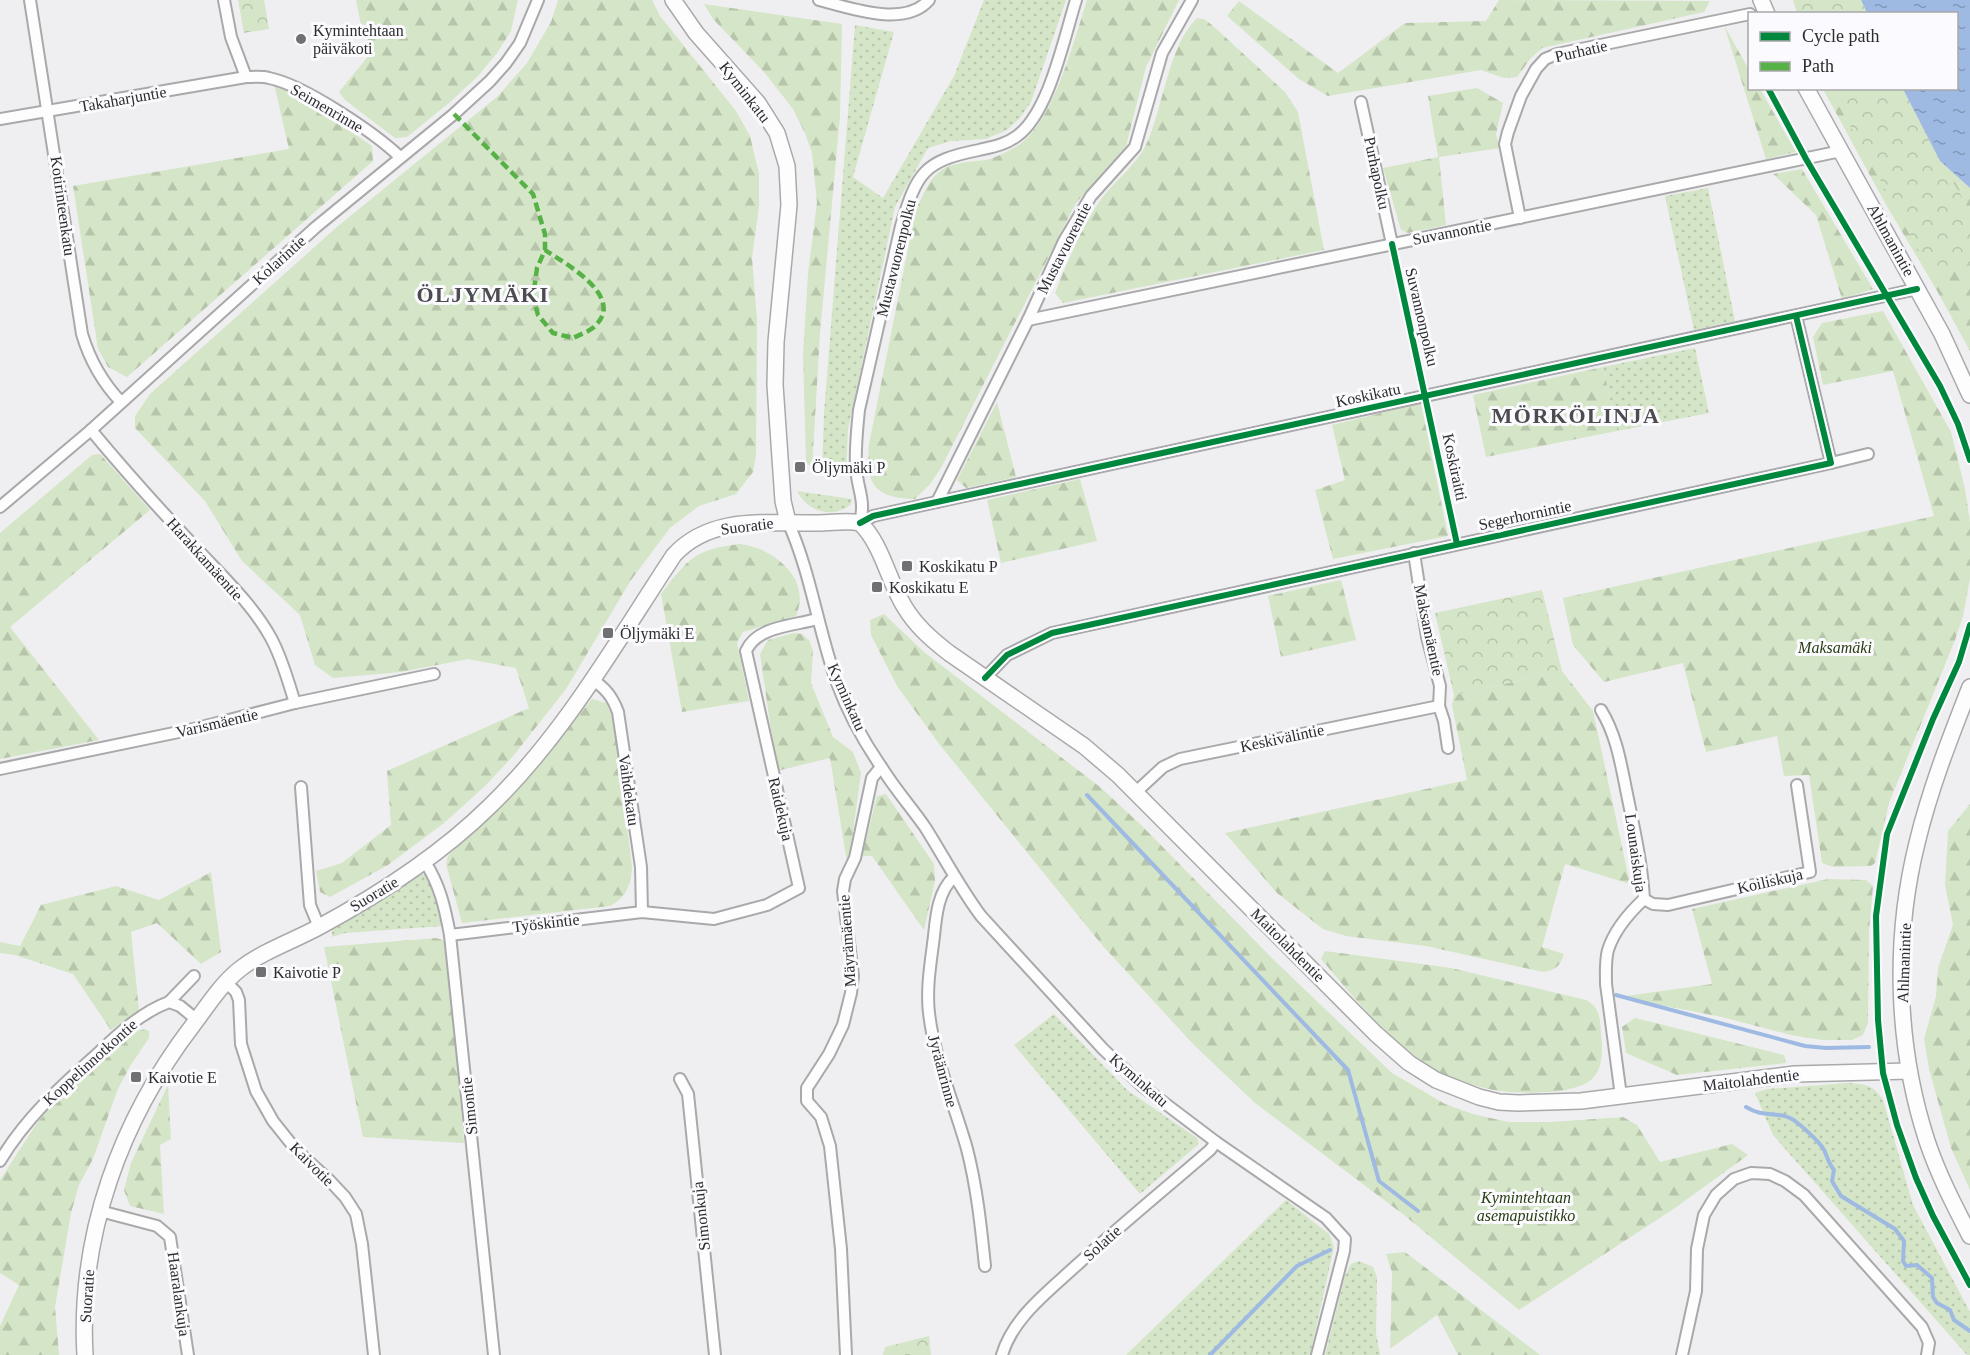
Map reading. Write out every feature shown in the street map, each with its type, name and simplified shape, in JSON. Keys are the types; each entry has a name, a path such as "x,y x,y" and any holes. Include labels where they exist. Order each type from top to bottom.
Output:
{"street":[{"name":"Kotirinteenkatu","path":"30,0 82,334 96,371 121,402"},
{"path":"224,0 231,38 246,77"},
{"name":"Kolarintie","path":"0,507 91,430 316,227 454,114 490,81 520,43 538,0"},
{"name":"Kyminkatu","path":"673,0 696,33 758,103 777,133 787,166 789,205 777,330 775,385 783,501 788,522 798,545 837,684 849,712 880,767 918,817 954,877 981,916 1103,1049 1142,1086 1216,1142 1326,1218 1345,1239 1344,1251 1317,1355"},
{"path":"819,0 868,12 897,15 911,13 922,8 929,0"},
{"name":"Mustavuorenpolku","path":"860,523 864,509 856,468 856,436 909,197 920,177 934,163 1002,145 1018,136 1039,112 1076,0"},
{"name":"Mustavuorentie","path":"937,502 1028,320 1064,241 1091,196 1135,147 1162,53 1192,0"},
{"name":"Purhatie","path":"1520,218 1505,144 1521,96 1536,69 1545,59 1557,54 1748,12"},
{"name":"Takaharjuntie","path":"0,119 246,77"},
{"name":"Seimenrinne","path":"246,77 268,78 310,95 385,143 400,158"},
{"name":"Ahlmanintie","path":"1807,90 1956,360 1970,394"},
{"name":"Purhapolku","path":"1361,102 1392,244"},
{"name":"Suvannontie","path":"1028,320 1841,151"},
{"name":"Koskikatu","path":"860,523 873,516 1917,289"},
{"path":"1796,316 1831,462"},
{"name":"Harakkamäentie","path":"91,430 230,585 262,625 271,639 286,674 295,703"},
{"name":"Segerhornintie","path":"985,678 1007,655 1052,633 1868,454"},
{"path":"788,522 820,523 849,520 860,523"},
{"name":"Suoratie","path":"85,1355 89,1265 100,1211 117,1157 140,1106 164,1065 226,982 254,959 319,927 379,893 426,862 498,798 536,756 592,679 674,555 690,541 709,531 733,525 788,522"},
{"name":"Maitolahdentie","path":"860,523 867,530 904,606 929,638 1084,746 1136,792 1376,1034 1423,1073 1449,1087 1500,1102 1549,1103 1795,1074 1909,1071"},
{"name":"Maksamäentie","path":"1414,553 1427,637 1440,686 1439,706 1448,748"},
{"name":"Raidekuja","path":"642,912 714,919 767,905 799,888 746,651 758,635 817,619"},
{"name":"Varismäentie","path":"0,769 198,728 295,703 434,674"},
{"name":"Vaihdekatu","path":"592,679 607,689 618,712 641,867 642,912"},
{"name":"Ahlmanintie","path":"1970,687 1928,801 1915,852 1908,885 1902,996 1909,1071 1919,1113 1934,1160 1950,1199 1970,1236"},
{"name":"Keskivälintie","path":"1136,792 1163,767 1180,759 1439,706"},
{"name":"Lounaiskuja","path":"1601,710 1609,723 1619,753 1639,849 1644,899 1627,916 1608,950 1606,966 1606,984 1621,1096"},
{"name":"Mäyrämäentie","path":"846,1355 841,1249 831,1146 825,1126 807,1101 806,1095 807,1088 829,1054 847,1011 853,976 843,891 845,879 855,858 872,778 880,767"},
{"name":"Koiliskuja","path":"1644,899 1668,905 1810,872 1797,785"},
{"path":"301,787 310,905 319,927"},
{"name":"Simontie","path":"426,862 442,895 450,935 494,1355"},
{"name":"Jyräänrinne","path":"954,877 944,889 936,920 928,998 929,1014 951,1102 966,1148 976,1193 985,1266"},
{"name":"Työskintie","path":"450,935 642,912"},
{"name":"Koppelinnotkontie","path":"0,1161 29,1119 48,1098 138,1019 156,1007 169,1002 194,976"},
{"name":"Kaivotie","path":"226,982 236,992 239,1000 241,1044 256,1091 273,1121 297,1151 345,1197 356,1214 362,1244 374,1355"},
{"path":"169,1002 180,1006 197,1020"},
{"name":"Simonkuja","path":"680,1079 688,1094 715,1355"},
{"name":"Solatie","path":"1002,1355 1010,1337 1031,1308 1114,1232 1210,1150 1216,1142"},
{"path":"1682,1355 1696,1290 1697,1249 1704,1215 1716,1195 1734,1179 1751,1173 1770,1174 1785,1181 1804,1195 1922,1327 1929,1343 1927,1355"},
{"name":"Haaralankuja","path":"100,1211 157,1226 170,1237 188,1355"}],"green space":[{"path":"238,0 264,0 269,29 244,33"},
{"path":"356,0 518,0 511,31 478,76 407,137 395,138 345,100 339,92 374,49 362,30"},
{"path":"558,0 652,0 660,16 736,111 750,136 759,174 759,207 752,258 757,319 756,456 753,472 736,494 699,506 670,528 631,580 566,689 514,755 484,787 444,823 388,865 330,897 320,892 316,871 342,863 391,825 387,771 529,708 516,668 468,659 401,672 333,678 315,665 300,615 242,561 205,501 135,428 135,416 150,394 338,226 498,96 527,63 551,22"},
{"path":"984,0 1066,0 1031,102 1020,118 1007,130 986,139 951,141 928,148 895,207 848,429 846,474 822,473 824,413 855,25 894,32 853,177 883,198 954,76"},
{"path":"1087,0 1179,0 1146,67 1126,146 1076,203 941,468 930,484 915,499 889,495 875,486 871,478 868,458 869,444 916,209 934,177 946,168 960,163 990,159 1019,145 1031,134 1043,118 1061,78"},
{"path":"1499,0 1710,1 1704,12 1542,48 1530,59 1517,77 1504,78 1481,70 1328,96 1299,79 1227,16 1239,1 1338,73 1405,23 1486,21"},
{"path":"1793,0 1861,0 1867,12 1797,12"},
{"path":"704,4 842,24 840,116 820,334 812,468 806,463 803,354 808,274 817,202 812,153 793,109 764,72 713,19"},
{"path":"1197,18 1204,19 1212,25 1285,92 1298,112 1324,250 1063,303 1055,293 1076,244 1102,198 1137,159 1146,145 1179,45"},
{"path":"1724,25 1748,68 1748,90 1761,90 1796,152 1766,159"},
{"path":"274,84 289,89 372,146 373,161 127,377 108,367 98,349 73,186 289,149"},
{"path":"1477,88 1503,103 1496,135 1500,148 1439,157 1446,225 1408,233 1401,230 1383,168 1438,157 1428,96"},
{"path":"1824,90 1904,90 1940,161 1970,188 1970,351 1936,289 1885,203"},
{"path":"1831,90 1904,90 1940,161 1961,195 1970,220 1970,264 1932,275"},
{"path":"1802,169 1873,289 1842,299 1816,215 1773,174"},
{"path":"1708,188 1735,321 1694,330 1665,196"},
{"name":"Maksamäki","path":"1883,311 1951,432 1965,489 1970,522 1970,578 1963,616 1955,640 1889,803 1875,863 1871,866 1833,867 1822,863 1809,775 1784,776 1777,736 1706,752 1683,663 1604,682 1573,645 1563,598 1934,516 1893,371 1823,385 1813,337 1822,323"},
{"path":"1695,348 1709,413 1617,431 1603,367"},
{"path":"1603,367 1617,431 1486,457 1473,395"},
{"path":"997,402 1016,477 966,488 957,480"},
{"path":"1421,403 1448,536 1333,559 1315,490 1345,480 1332,425"},
{"path":"100,454 150,510 10,627 99,740 0,759 0,533 92,455"},
{"path":"1080,479 1097,541 1001,563 987,500"},
{"path":"797,491 852,499 851,504 844,509 836,512 821,511 807,504"},
{"path":"740,544 765,552 787,568 799,590 800,602 796,616 743,632 737,643 749,701 682,712 661,594 678,572 694,558 712,549"},
{"path":"1341,580 1356,640 1281,657 1268,596"},
{"path":"1542,590 1562,671 1454,695 1435,613"},
{"name":"Kymintehtaan asemapuistikko","path":"884,614 924,652 1100,787 1141,825 1277,963 1392,1073 1445,1104 1473,1114 1508,1122 1551,1122 1623,1117 1637,1125 1660,1162 1732,1144 1748,1155 1675,1208 1519,1310 1404,1215 1255,1103 1194,1045 1102,945 940,745 897,686 871,635 870,620"},
{"path":"794,633 802,634 809,640 813,651 811,683 833,737 853,752 861,773 848,868 830,758 777,771 760,654 768,640"},
{"path":"1562,671 1593,711 1630,884 1565,864 1542,947 1564,954 1554,969 1543,972 1426,946 1346,936 1323,929 1277,893 1225,833 1467,780 1452,705 1454,695"},
{"path":"592,699 606,703 614,720 632,867 627,890 610,906 462,923 446,864 448,856 525,782"},
{"path":"886,794 934,864 935,881 924,930 872,856 862,856 877,796"},
{"path":"1970,804 1970,1190 1951,1148 1929,1069 1924,1039 1936,996 1938,968 1953,925 1945,885 1948,831"},
{"path":"211,872 221,952 201,964 157,923 131,932 139,1010 111,1030 73,974 15,955 0,953 0,942 20,946 41,905 116,886 159,900"},
{"path":"420,874 432,880 440,903 443,926 345,933 332,937 332,929"},
{"path":"1828,879 1866,880 1873,886 1869,930 1868,1023 1863,1035 1852,1040 1822,1040 1619,997 1712,984 1692,909"},
{"path":"436,938 446,941 464,1143 363,1137 324,947"},
{"path":"1325,951 1451,968 1586,1000 1595,1007 1600,1019 1602,1052 1599,1069 1593,1078 1575,1088 1535,1093 1492,1090 1439,1072 1405,1048 1376,1021 1321,959"},
{"path":"1054,1014 1127,1090 1197,1138 1199,1144 1140,1194 1014,1045"},
{"path":"1635,1018 1784,1055 1786,1063 1677,1075 1626,1053 1622,1027"},
{"path":"145,1029 149,1031 149,1038 117,1091 93,1159 79,1185 71,1213 55,1307 59,1355 0,1355 0,1326 19,1285 0,1273 0,1180 37,1123 50,1108 90,1070 137,1031"},
{"path":"1848,1083 1868,1086 1876,1091 1883,1100 1913,1205 1970,1312 1970,1355 1967,1355 1773,1135 1755,1093 1767,1089"},
{"path":"168,1085 171,1139 160,1145 164,1214 130,1206 124,1190 131,1163"},
{"path":"1286,1200 1329,1234 1334,1247 1310,1355 1126,1355"},
{"path":"1405,1252 1540,1355 1458,1355 1437,1315 1390,1349 1392,1272 1386,1254"},
{"path":"1359,1261 1373,1267 1377,1277 1376,1333 1380,1355 1325,1355 1345,1276 1351,1264"},
{"path":"929,1336 931,1355 883,1355 885,1347"}],"water":[{"path":"1861,0 1970,0 1970,188 1940,161 1904,90 1958,90 1958,12 1867,12"}],"waterway":[{"path":"1087,795 1348,1070 1379,1181 1418,1211"},
{"path":"1616,995 1805,1046 1869,1047"},
{"path":"1746,1107 1758,1112 1790,1118 1814,1138 1822,1147 1834,1170 1832,1181 1841,1196 1895,1229 1904,1241 1903,1261 1906,1266 1917,1265 1932,1278 1933,1297 1937,1303 1950,1310 1954,1320 1970,1331"},
{"path":"1210,1355 1297,1266 1330,1250"}],"marked path":[{"path":"454,114 533,194 545,234 545,250 537,268 533,297 538,315 553,333 573,338 594,327 602,316 603,304 599,293 590,282 545,250"}],"cycle path":[{"path":"1769,90 1806,159 1940,386 1958,424 1970,460"},
{"name":"Suvannonpolku","path":"1392,244 1457,544"},
{"path":"860,523 873,516 1917,289"},
{"path":"985,678 1007,655 1052,633 1831,463 1796,316"},
{"path":"1970,625 1959,662 1933,719 1887,834 1876,916 1878,1020 1883,1073 1897,1125 1916,1178 1933,1216 1970,1285"}],"place":[{"name":"Kymintehtaan päiväkoti","path":"301,39"},
{"name":"Öljymäki P","path":"800,467"},
{"name":"Koskikatu P","path":"907,566"},
{"name":"Koskikatu E","path":"877,587"},
{"name":"Öljymäki E","path":"608,633"},
{"name":"Kaivotie P","path":"261,972"},
{"name":"Kaivotie E","path":"136,1077"}],"district":[{"name":"ÖLJYMÄKI","path":"483,294"},
{"name":"MÖRKÖLINJA","path":"1576,415"}]}
